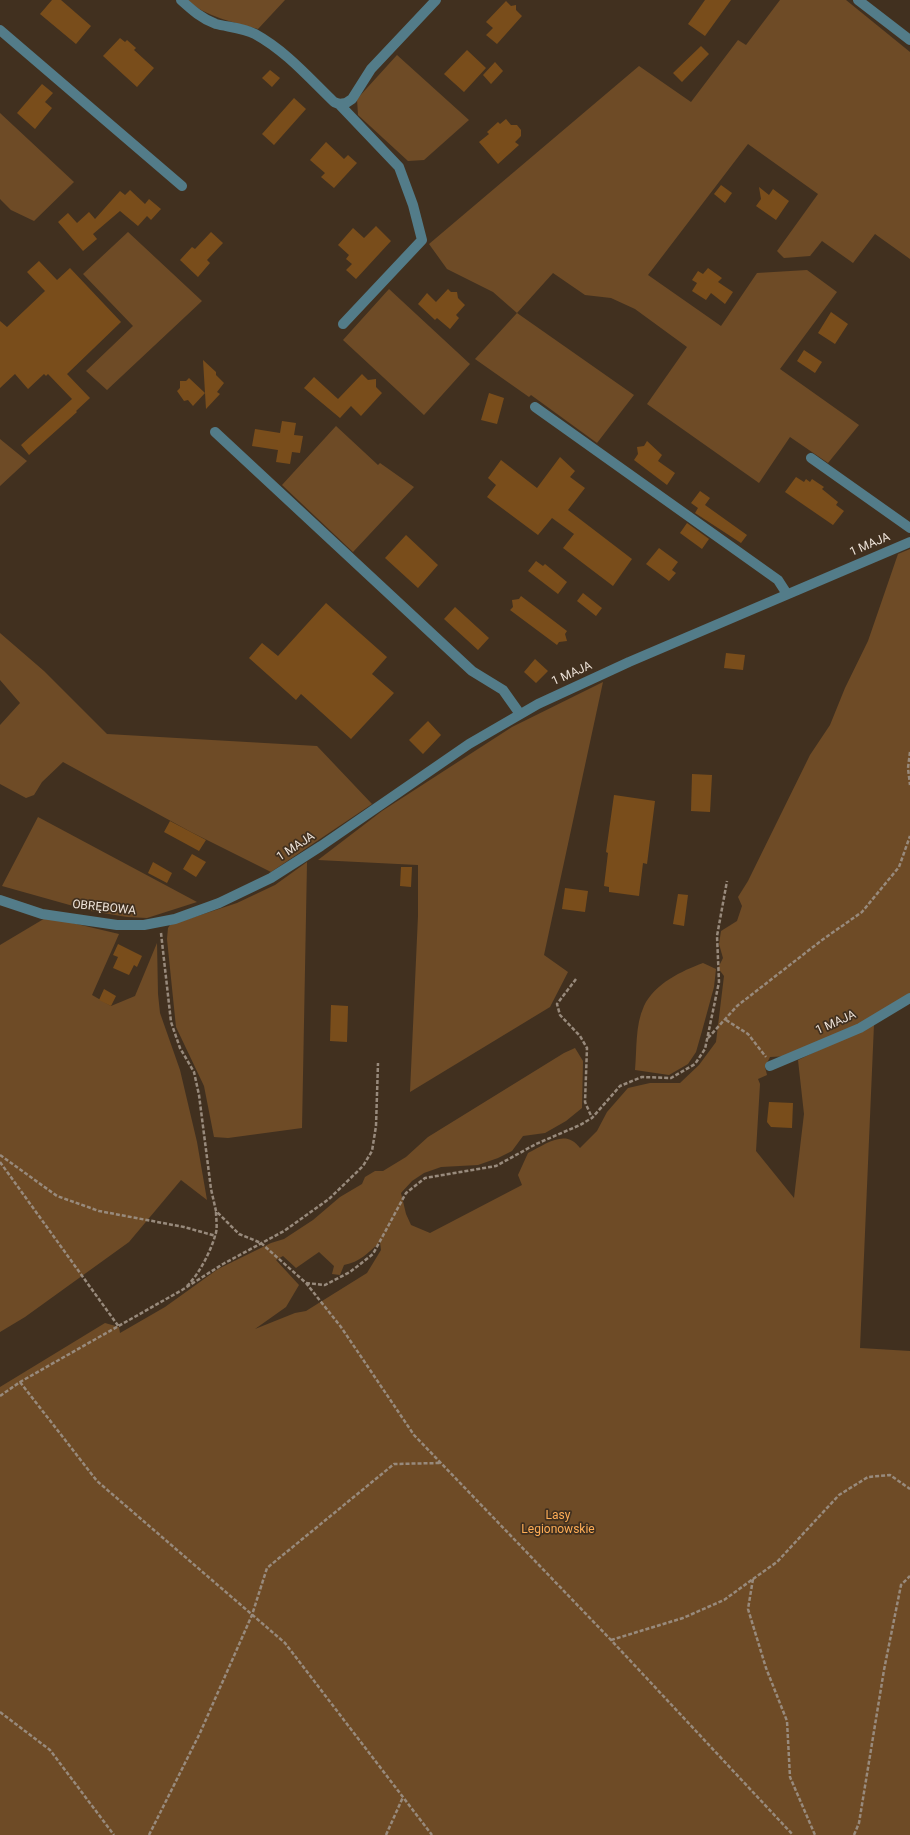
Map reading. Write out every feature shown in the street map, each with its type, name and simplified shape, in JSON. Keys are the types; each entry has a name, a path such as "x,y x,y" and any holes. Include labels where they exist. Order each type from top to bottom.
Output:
{"street":[{"path":"181,0 201,18 215,24 253,33 274,46 291,60 334,102 339,104 398,167 413,205 422,240 343,324"},
{"path":"339,104 346,103 352,99 371,69 436,0"},
{"path":"858,0 910,40"},
{"path":"0,30 182,186"},
{"path":"535,407 778,580 787,594"},
{"path":"216,432 472,671 503,690 520,714"},
{"path":"811,458 910,528"},
{"name":"1 MAJA","path":"271,878 312,852 469,744 538,704 629,662 910,542"},
{"name":"OBRĘBOWA","path":"0,900 42,914 118,925 144,926 159,923 219,903 271,878"},
{"name":"1 MAJA","path":"770,1066 860,1028 910,998"}],"path":[{"path":"910,752 908,768 910,785"},
{"path":"707,1038 726,1020 737,1006 822,940 862,912 899,867 910,836"},
{"path":"306,1284 325,1284 350,1272 373,1254 406,1193 425,1178 496,1166 536,1144 592,1118 620,1086 642,1077 671,1078 695,1064 705,1049 719,982 717,936 727,881"},
{"path":"159,923 163,945 171,1022 180,1048 194,1072 200,1103 211,1188 216,1211 216,1236 208,1254 192,1281 182,1290"},
{"path":"576,979 557,1004 560,1015 580,1036 587,1048 585,1102 592,1118"},
{"path":"726,1020 748,1034 764,1054 770,1066"},
{"path":"0,1396 20,1382 119,1327 223,1264 284,1231 329,1199 363,1166 372,1151 376,1126 378,1063"},
{"path":"0,1155 57,1196 99,1211 184,1227 216,1236"},
{"path":"0,1162 119,1327"},
{"path":"216,1211 239,1234 260,1243 306,1284 341,1327 414,1435 611,1640 793,1835"},
{"path":"20,1382 97,1481 285,1643 432,1835"},
{"path":"149,1835 200,1733 252,1615 267,1568 394,1464 441,1463"},
{"path":"611,1640 683,1618 724,1600 777,1562 839,1496 868,1477 890,1475 910,1489"},
{"path":"854,1835 859,1823 884,1670 901,1585 910,1576"},
{"path":"753,1579 748,1609 766,1668 787,1721 790,1777 815,1835"},
{"path":"0,1712 50,1750 114,1835"},
{"path":"386,1835 403,1798"}],"green space":[{"path":"187,0 285,0 258,29 211,15 194,6"},
{"path":"780,0 846,0 910,52 910,259 875,234 853,263 822,241 810,256 784,258 777,251 818,194 748,144 648,275 721,326 757,273 807,270 837,292 780,369 859,425 828,463 790,437 759,483 647,404 687,347 635,309 611,298 585,295 553,273 517,313 493,292 447,269 429,244 639,66 691,102 738,40 746,45"},
{"path":"397,55 469,120 424,160 408,161 358,115 357,99"},
{"path":"0,113 74,182 34,221 11,210 0,199"},
{"path":"128,232 202,301 107,390 86,371 133,326 83,274"},
{"path":"389,289 470,364 424,415 343,340"},
{"path":"517,313 634,395 597,443 531,395 529,397 475,359"},
{"path":"336,426 378,465 380,463 414,487 353,552 282,485"},
{"path":"0,439 27,461 0,486"},
{"name":"Lasy Legionowskie","path":"910,549 910,995 859,1025 790,1056 770,1057 765,1067 767,1075 758,1079 760,1084 756,1151 794,1198 804,1114 798,1060 874,1024 860,1348 910,1351 910,1835 0,1835 0,1387 105,1323 119,1327 120,1333 165,1307 218,1269 271,1243 284,1239 313,1220 340,1197 362,1184 365,1177 375,1171 383,1171 406,1157 428,1137 564,1053 575,1048 583,1061 582,1108 566,1121 545,1133 523,1136 512,1151 498,1158 478,1165 441,1167 424,1173 412,1181 401,1193 406,1214 411,1225 430,1233 522,1185 518,1175 528,1153 549,1142 562,1138 574,1142 580,1148 597,1131 607,1112 628,1088 650,1083 680,1083 699,1065 716,1042 724,976 718,968 723,958 719,944 721,931 737,921 742,906 738,897 748,881 810,755 830,725 845,688 868,641 898,554","holes":["380,1242 381,1250 367,1273 306,1311 295,1313 255,1329 286,1307 299,1285 276,1260 283,1256 296,1268 319,1252 334,1266 332,1274 340,1275 344,1265 355,1262"]},
{"path":"0,633 44,671 107,734 317,746 372,804 271,872 191,832 63,762 42,782 34,795 26,798 0,784 0,725 20,703 0,680"},
{"path":"603,682 544,955 568,972 550,1007 410,1092 418,916 418,865 318,860 382,811 512,727"},
{"path":"38,817 197,902 147,918 127,917 91,911 2,886"},
{"path":"307,862 302,1128 228,1138 214,1137 204,1086 176,1027 167,939 168,928 170,925 237,903 275,885"},
{"path":"47,917 119,934 92,995 111,1006 135,996 157,943 160,1013 180,1070 197,1142 207,1200 181,1180 129,1242 25,1317 0,1332 0,945"},
{"path":"703,963 716,969 714,987 696,1052 688,1064 669,1075 635,1070 639,1021 644,1006 649,998 662,984 678,974"}],"building":[{"path":"52,0 61,0 91,26 76,44 40,14"},
{"path":"705,0 731,0 705,36 688,24"},
{"path":"506,1 511,6 516,5 516,10 522,16 497,44 486,35 493,28 486,22"},
{"path":"120,38 125,42 127,40 136,48 134,50 154,68 137,87 103,56"},
{"path":"701,46 709,54 682,82 673,73"},
{"path":"467,50 486,68 464,92 444,74"},
{"path":"495,62 503,71 491,84 483,75"},
{"path":"270,70 280,78 272,87 262,78"},
{"path":"42,84 53,93 45,102 52,108 35,129 17,113"},
{"path":"294,98 306,109 274,145 262,134"},
{"path":"506,119 511,125 517,125 521,130 521,136 515,142 519,145 498,164 479,142 489,134 487,132 498,122 500,124"},
{"path":"326,142 344,159 348,155 357,163 334,188 321,177 325,173 310,160"},
{"path":"721,185 732,193 725,203 714,194"},
{"path":"759,187 769,195 773,189 789,201 776,220 756,206 761,199"},
{"path":"130,190 145,204 149,199 161,209 151,220 147,216 138,226 120,211 93,234 97,239 83,251 58,222 68,213 77,223 89,212 95,219 120,191 125,195"},
{"path":"376,226 391,241 356,279 346,270 352,264 346,259 349,255 338,245 353,228 364,238"},
{"path":"211,232 223,243 207,260 210,263 198,277 180,260 192,247 195,249"},
{"path":"39,261 57,280 70,268 121,322 67,374 90,398 76,411 77,412 29,455 21,445 72,399 48,374 46,376 44,374 28,389 15,374 0,388 0,321 7,327 45,291 27,272"},
{"path":"708,268 722,278 718,282 733,292 725,304 711,293 706,300 692,291 697,283 692,280 698,271 703,274"},
{"path":"448,289 451,292 457,292 458,298 465,305 456,315 459,318 450,329 437,318 435,320 418,304 427,293 436,302"},
{"path":"831,312 848,324 835,344 818,333"},
{"path":"804,350 822,362 815,373 797,361"},
{"path":"203,360 216,372 216,375 224,383 217,392 220,394 206,409"},
{"path":"362,374 368,380 376,379 376,387 382,393 361,416 351,406 340,418 304,388 314,377 338,399"},
{"path":"189,378 205,393 193,406 188,400 184,401 177,391 180,388 180,381 186,381"},
{"path":"489,393 504,398 497,424 481,420"},
{"path":"282,421 296,423 294,435 303,436 300,453 292,452 290,464 276,462 278,450 252,446 255,429 280,433"},
{"path":"647,441 662,455 658,461 675,473 667,485 634,460 638,454 637,447 644,446"},
{"path":"560,457 575,471 570,477 585,488 568,510 632,559 613,586 563,548 574,534 552,518 538,535 487,497 496,485 488,478 501,460 537,488"},
{"path":"796,477 804,482 806,479 810,482 812,479 824,487 822,489 838,502 836,505 844,511 833,525 785,492"},
{"path":"700,491 710,498 705,505 747,535 741,543 695,513 698,508 691,503"},
{"path":"687,523 709,539 702,549 680,533"},
{"path":"406,535 438,565 418,588 385,558"},
{"path":"659,548 678,562 672,570 676,573 669,581 646,564"},
{"path":"536,561 543,566 545,564 567,582 558,594 528,571"},
{"path":"583,593 602,608 596,616 577,601"},
{"path":"521,596 567,631 565,634 567,641 559,642 557,645 510,610 513,607 512,600 519,599"},
{"path":"326,603 387,657 372,674 394,693 351,739 301,694 296,700 249,658 262,643 278,656"},
{"path":"455,607 489,638 478,650 444,619"},
{"path":"726,653 745,655 743,670 724,668"},
{"path":"535,659 548,671 536,683 524,672"},
{"path":"428,721 441,735 423,754 409,740"},
{"path":"692,774 712,775 710,812 691,811"},
{"path":"614,795 655,801 647,864 643,863 639,896 609,892 609,887 604,886 608,853 606,852"},
{"path":"170,821 206,840 199,851 164,832"},
{"path":"192,854 206,862 196,877 183,869"},
{"path":"153,862 172,873 167,883 148,873"},
{"path":"401,867 412,867 411,887 400,886"},
{"path":"565,888 588,891 585,912 562,909"},
{"path":"678,894 688,895 684,926 673,924"},
{"path":"118,944 142,956 137,967 134,965 129,975 113,968 118,957 113,955"},
{"path":"104,989 116,996 111,1006 99,1000"},
{"path":"331,1005 348,1006 347,1042 330,1041"},
{"path":"769,1102 793,1103 792,1128 771,1127 767,1122"}]}
